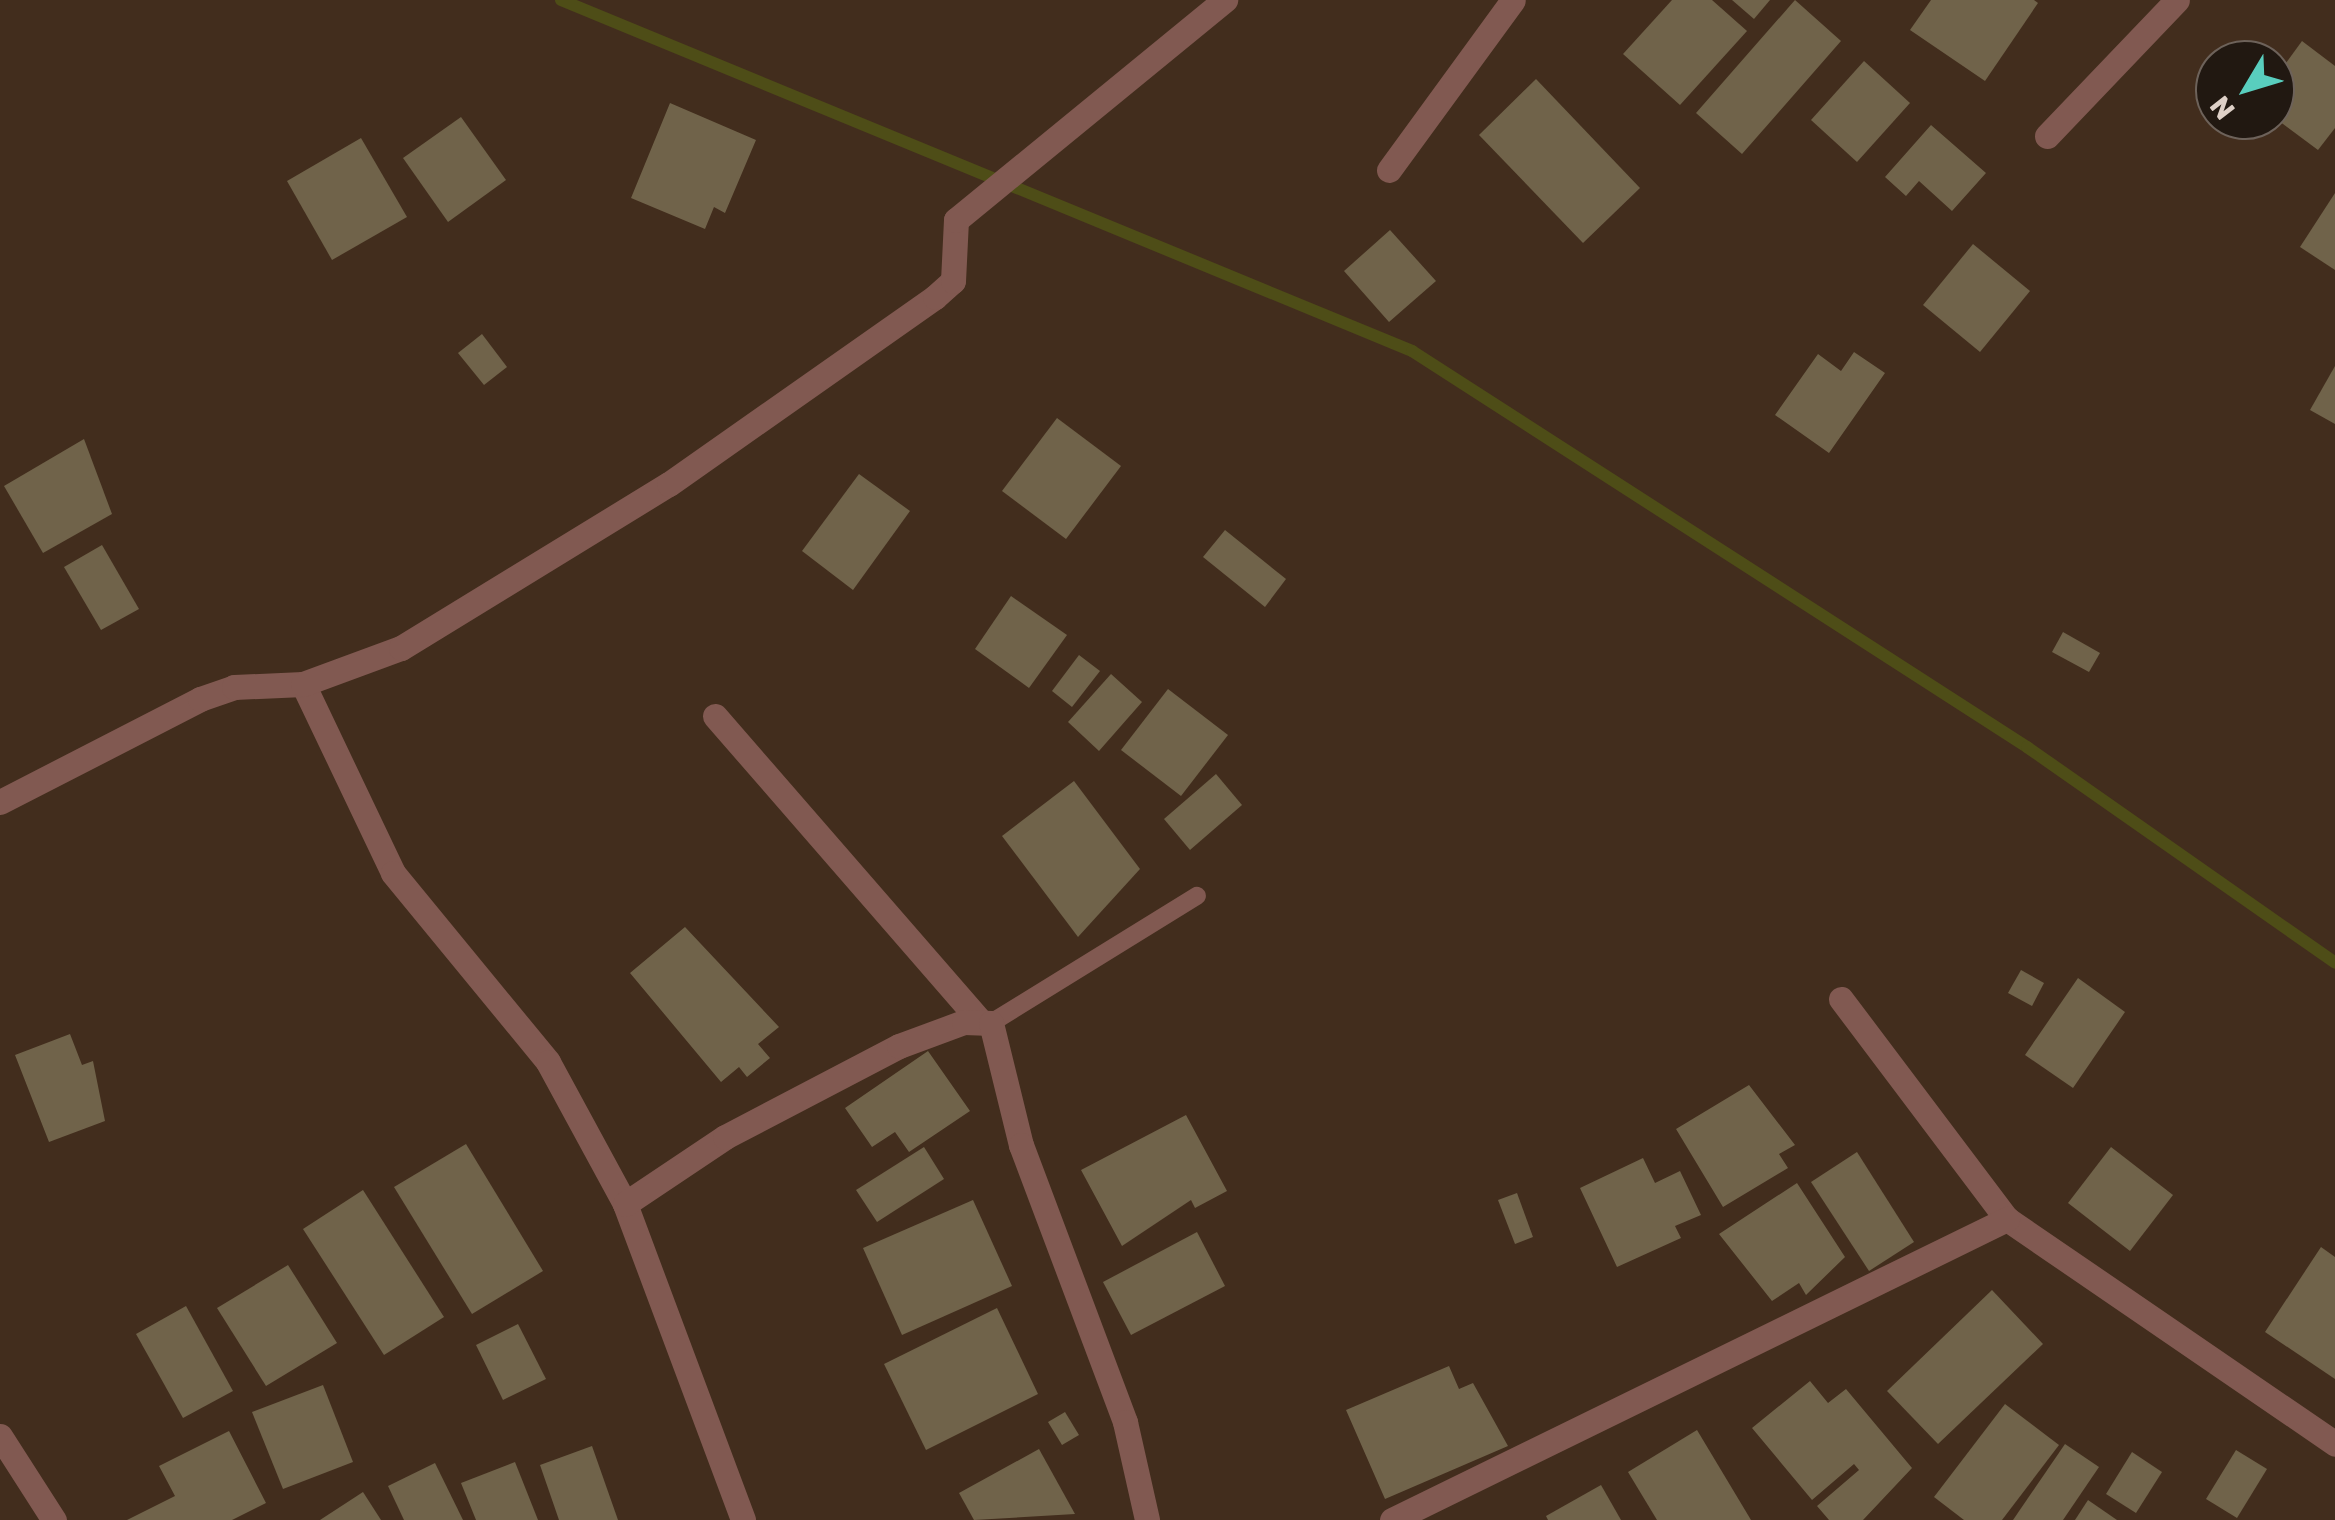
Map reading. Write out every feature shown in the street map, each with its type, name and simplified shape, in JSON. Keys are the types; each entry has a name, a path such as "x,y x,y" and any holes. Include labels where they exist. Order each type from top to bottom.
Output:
{"street":[{"path":"0,802 200,699 234,686 303,684 401,648 670,484 935,297 952,281 956,220 1226,0"},
{"path":"1389,170 1513,0"},
{"path":"2046,136 2177,0"},
{"path":"303,684 393,872 548,1062 625,1204 743,1520"},
{"path":"716,716 985,1022 1021,1145 1125,1422 1146,1520"},
{"path":"1842,998 2007,1218 2335,1444"},
{"path":"625,1204 725,1137 899,1046 985,1022"},
{"path":"1392,1520 2007,1218"},
{"path":"0,1436 54,1520"}],"lane":[{"path":"985,1022 1197,896"}],"building":[{"path":"1672,0 1712,0 1747,31 1680,105 1623,54"},
{"path":"1732,0 1770,0 1754,19"},
{"path":"1795,0 1841,41 1742,154 1696,113"},
{"path":"1931,0 2038,3 1985,81 1910,30"},
{"path":"2302,41 2335,66 2335,128 2318,150 2295,133 2295,51"},
{"path":"1864,61 1910,103 1857,162 1811,120"},
{"path":"1536,79 1640,188 1583,243 1479,135"},
{"path":"670,103 756,140 725,213 714,207 705,229 631,198"},
{"path":"461,117 506,180 448,222 403,158"},
{"path":"1931,125 1986,173 1952,211 1919,181 1906,196 1885,177"},
{"path":"361,138 407,217 332,260 287,181"},
{"path":"2335,193 2335,270 2300,247"},
{"path":"1390,230 1436,281 1389,322 1344,271"},
{"path":"1973,244 2030,291 1980,352 1923,305"},
{"path":"482,334 507,367 484,385 458,353"},
{"path":"1854,352 1885,373 1829,453 1775,415 1818,354 1841,371"},
{"path":"2335,366 2335,424 2310,410"},
{"path":"1057,418 1121,466 1066,539 1002,491"},
{"path":"84,439 112,514 43,553 4,486"},
{"path":"859,474 910,511 853,590 802,551"},
{"path":"1225,530 1286,579 1265,607 1203,557"},
{"path":"102,545 139,609 101,630 64,567"},
{"path":"1011,596 1067,635 1029,688 975,649"},
{"path":"2063,632 2100,653 2089,672 2052,652"},
{"path":"1079,655 1100,671 1072,707 1052,691"},
{"path":"1111,674 1142,702 1099,751 1068,722"},
{"path":"1168,689 1228,735 1181,796 1121,750"},
{"path":"1216,774 1242,805 1190,850 1164,819"},
{"path":"1074,781 1140,869 1078,937 1002,836"},
{"path":"685,927 779,1027 758,1044 770,1058 747,1077 739,1067 721,1082 630,973"},
{"path":"2021,970 2044,983 2032,1006 2008,993"},
{"path":"2078,978 2125,1012 2073,1088 2025,1055"},
{"path":"70,1034 82,1065 93,1061 105,1121 49,1142 15,1055"},
{"path":"928,1051 970,1111 909,1152 895,1132 872,1147 845,1108"},
{"path":"1749,1085 1795,1145 1779,1154 1788,1168 1723,1207 1676,1129"},
{"path":"1186,1115 1227,1191 1195,1208 1191,1200 1122,1246 1081,1170"},
{"path":"466,1144 543,1271 472,1314 394,1187"},
{"path":"924,1147 944,1179 877,1222 856,1190"},
{"path":"2111,1147 2173,1195 2130,1251 2068,1203"},
{"path":"1857,1152 1914,1242 1869,1271 1811,1182"},
{"path":"1643,1158 1655,1183 1680,1171 1701,1215 1675,1226 1681,1238 1617,1267 1580,1188"},
{"path":"1797,1183 1845,1257 1806,1295 1799,1283 1772,1301 1719,1234"},
{"path":"363,1190 444,1317 384,1355 303,1229"},
{"path":"1517,1193 1533,1237 1515,1244 1498,1200"},
{"path":"973,1200 1012,1286 902,1335 863,1248"},
{"path":"1197,1232 1225,1286 1131,1335 1103,1282"},
{"path":"2321,1247 2335,1257 2335,1379 2265,1332"},
{"path":"288,1265 337,1343 266,1386 217,1308"},
{"path":"1992,1290 2043,1344 1938,1444 1887,1391"},
{"path":"186,1306 233,1391 183,1418 136,1334"},
{"path":"997,1308 1038,1394 926,1450 884,1364"},
{"path":"518,1324 546,1379 503,1400 476,1345"},
{"path":"1449,1366 1459,1389 1473,1383 1508,1446 1385,1499 1346,1410"},
{"path":"1810,1381 1828,1403 1846,1389 1912,1468 1863,1520 1829,1520 1817,1506 1859,1470 1854,1464 1812,1500 1752,1428"},
{"path":"323,1385 353,1462 283,1489 252,1412"},
{"path":"2005,1404 2059,1445 2002,1520 1964,1520 1934,1497"},
{"path":"1065,1412 1079,1435 1062,1445 1048,1422"},
{"path":"1697,1430 1751,1520 1657,1520 1628,1472"},
{"path":"229,1431 266,1503 232,1520 127,1520 175,1496 159,1466"},
{"path":"2065,1444 2099,1467 2063,1520 2013,1520"},
{"path":"592,1446 618,1520 559,1520 540,1465"},
{"path":"1039,1449 1075,1514 974,1520 959,1493"},
{"path":"2236,1450 2267,1469 2237,1518 2206,1499"},
{"path":"2132,1452 2162,1472 2136,1513 2106,1494"},
{"path":"515,1462 538,1520 476,1520 461,1483"},
{"path":"435,1463 463,1520 404,1520 388,1486"},
{"path":"1601,1485 1621,1520 1548,1520 1546,1516"},
{"path":"363,1492 381,1520 320,1520"},
{"path":"2088,1500 2117,1520 2075,1520"}],"waterway":[{"path":"561,0 1412,351 2027,747 2335,963"}]}
